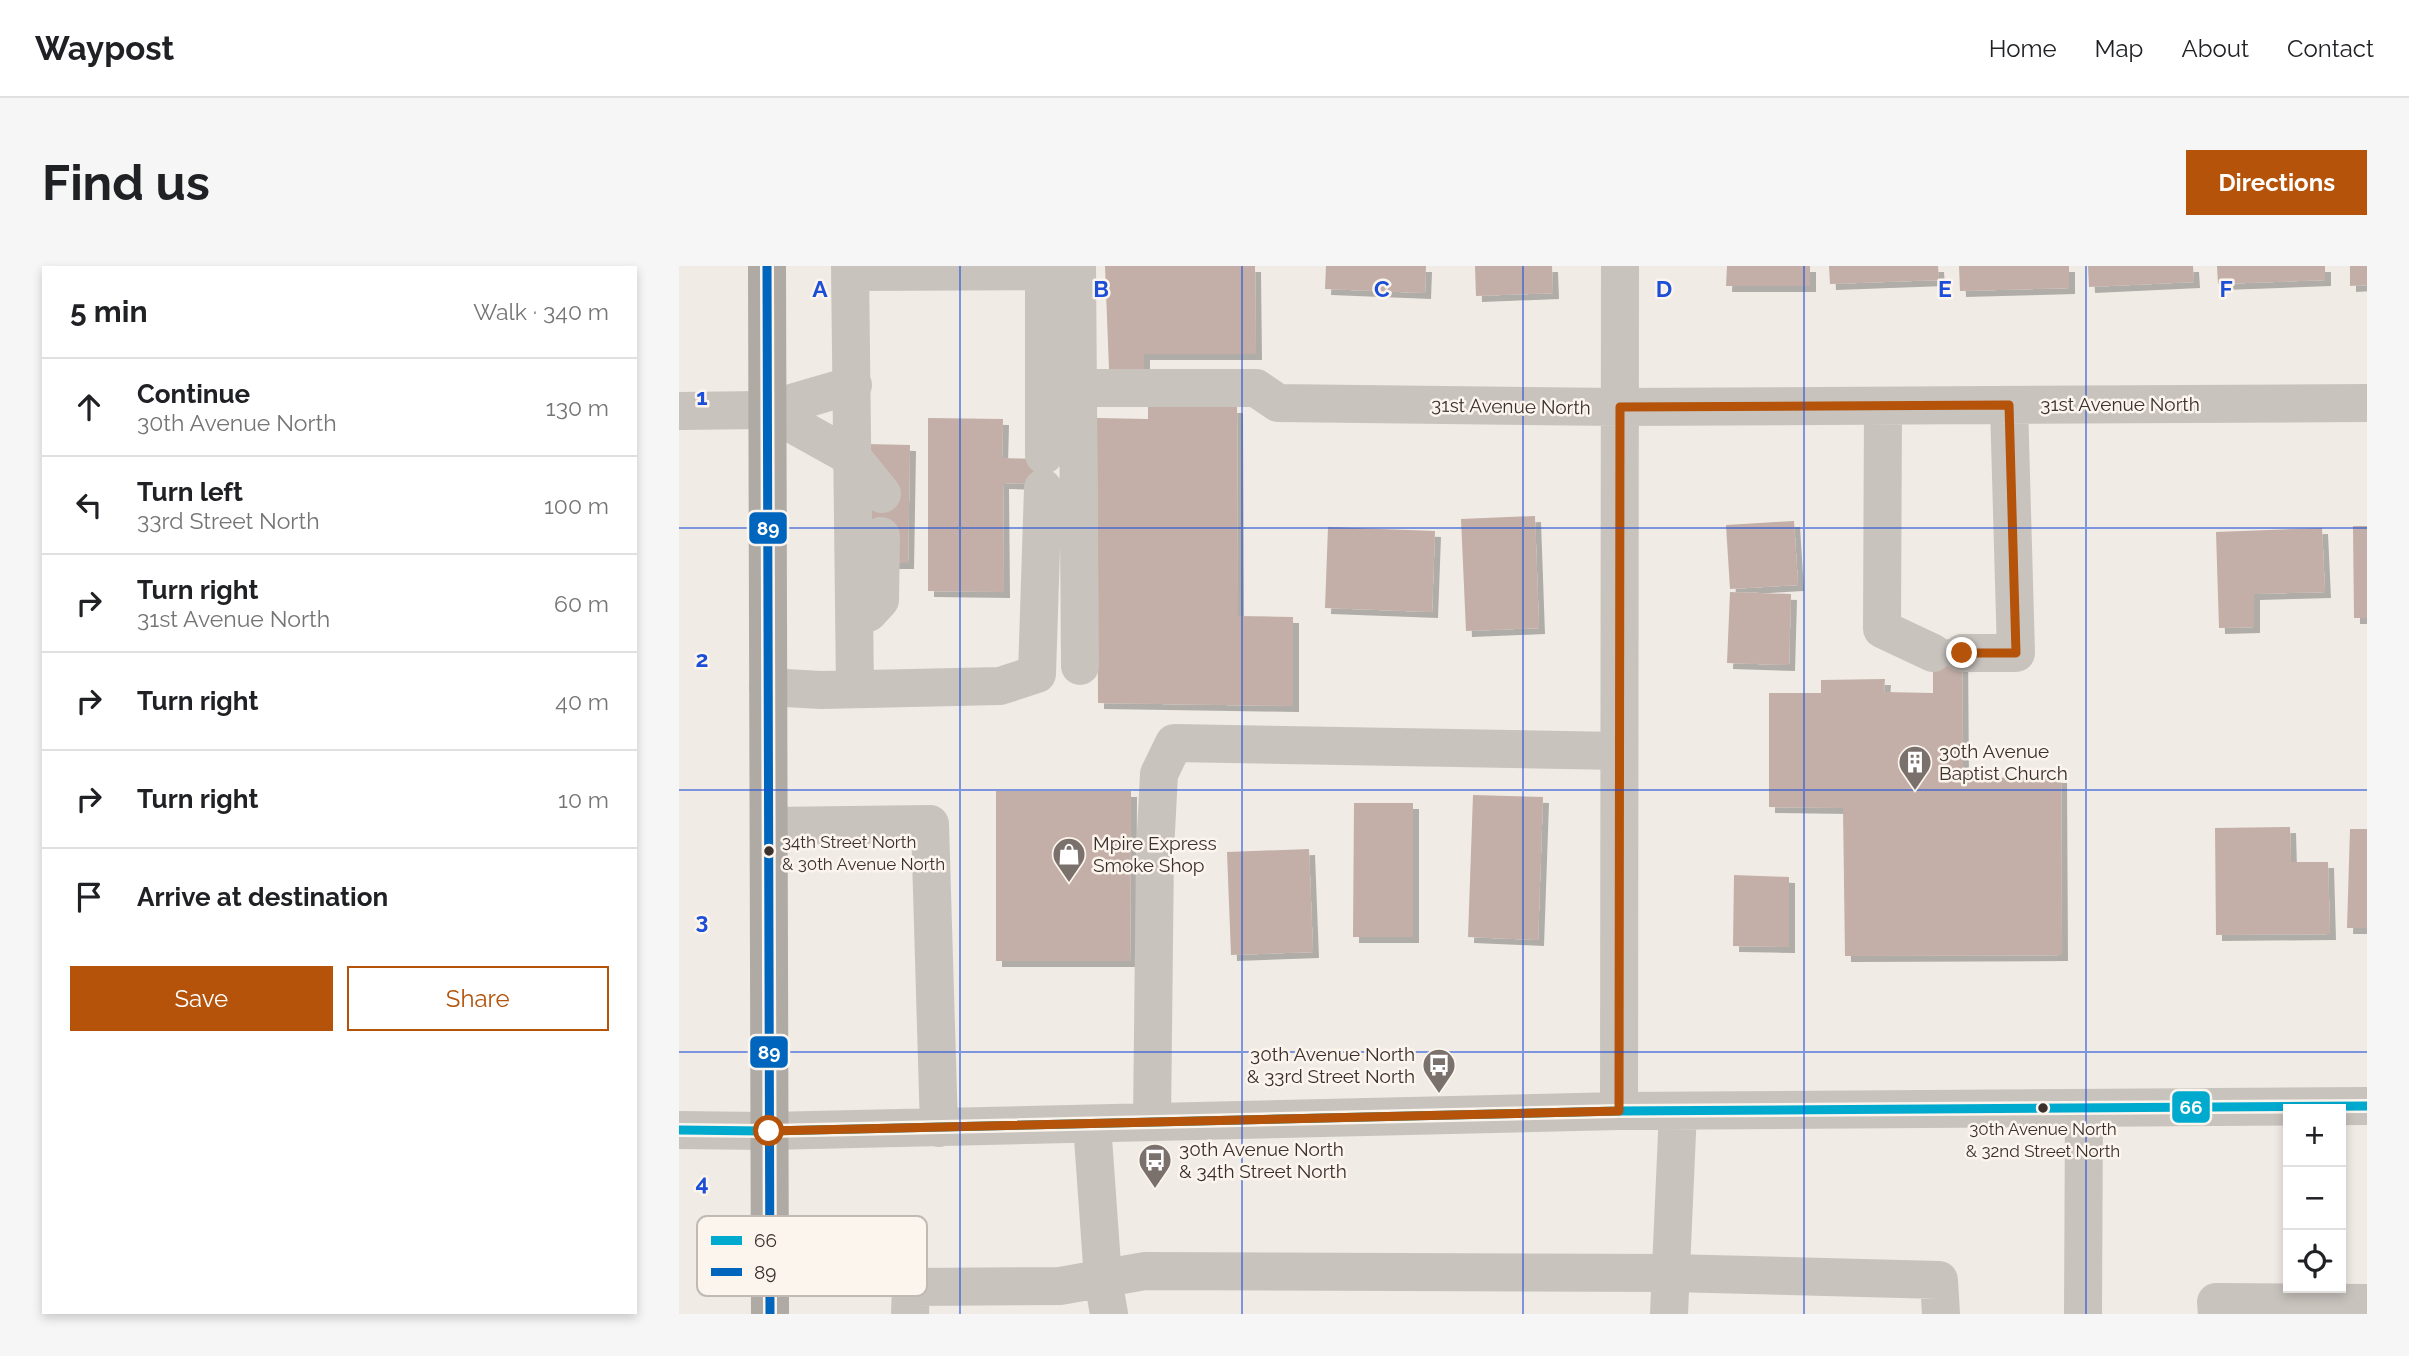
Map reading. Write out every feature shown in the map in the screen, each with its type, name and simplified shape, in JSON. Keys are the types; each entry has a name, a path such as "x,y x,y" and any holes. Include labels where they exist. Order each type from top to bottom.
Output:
{"highway":[{"path":"767,266 769,1216"},
{"path":"769,1296 769,1314"}],"street":[{"path":"1619,1111 1620,266"},
{"path":"855,689 851,269 1055,268"},
{"path":"1055,268 1080,388 1080,666"},
{"path":"768,687 821,690 1000,686 1037,674 1043,471 1055,268"},
{"path":"679,411 767,410 853,385"},
{"name":"31st Avenue North","path":"1080,388 1256,388 1278,403 1620,407 2367,403"},
{"path":"1884,406 1882,629 1947,653 2016,653 2009,405"},
{"path":"767,410 853,458 882,494"},
{"path":"854,628 880,600 881,536"},
{"path":"1152,1122 1155,851 1159,774 1174,743 1619,751"},
{"path":"769,826 930,824 939,1128"},
{"path":"679,1130 939,1128 1619,1111 2367,1106"},
{"path":"2083,1314 2084,1108"},
{"path":"1669,1314 1678,1111"},
{"path":"1092,1124 1106,1296"},
{"path":"927,1287 1060,1286 1106,1296 1145,1271 1671,1273 1939,1280 1941,1314"},
{"path":"911,1296 911,1314"},
{"path":"2217,1314 2216,1302 2367,1303"}],"building":[{"path":"1105,266 1255,266 1256,354 1144,354 1144,369 1109,369"},
{"path":"1326,266 1426,266 1425,293 1325,289"},
{"path":"1475,266 1552,266 1553,293 1476,296"},
{"path":"1727,266 1810,266 1810,286 1726,286"},
{"path":"1829,266 1938,266 1939,280 1830,284"},
{"path":"1959,266 2069,266 2069,288 1960,291"},
{"path":"2088,266 2193,266 2194,282 2089,287"},
{"path":"2217,266 2325,266 2325,280 2218,284"},
{"path":"2350,266 2367,266 2367,285 2350,286"},
{"path":"1148,406 1237,407 1238,616 1293,617 1293,706 1098,703 1097,418 1148,419"},
{"path":"928,418 1003,419 1002,458 1044,459 1044,484 1003,483 1004,592 928,591"},
{"path":"867,444 910,445 908,563 866,563"},
{"path":"1535,516 1539,628 1466,631 1461,519"},
{"path":"1794,521 1798,585 1730,589 1726,525"},
{"path":"2353,526 2367,526 2367,618 2354,618"},
{"path":"1328,527 1435,531 1432,612 1325,608"},
{"path":"2322,528 2325,592 2254,594 2254,627 2219,628 2216,532"},
{"path":"1730,592 1791,594 1789,665 1727,663"},
{"name":"30th Avenue Baptist Church","path":"1933,639 1962,640 1963,778 2061,777 2062,955 1845,956 1843,808 1769,807 1769,693 1821,693 1821,680 1885,679 1884,692 1933,693"},
{"path":"996,791 1131,791 1130,961 996,961"},
{"path":"1473,795 1543,797 1538,940 1468,937"},
{"path":"1354,803 1413,803 1413,937 1353,937"},
{"path":"2290,827 2291,862 2328,862 2330,934 2216,935 2215,828"},
{"path":"2350,829 2367,829 2367,928 2347,928"},
{"path":"1309,849 1313,952 1231,955 1227,852"},
{"path":"1734,875 1789,877 1789,947 1733,946"}],"transit line":[{"name":"89","path":"767,266 770,1216"},
{"name":"66","path":"679,1130 769,1131 1619,1111 2367,1106"},
{"name":"89","path":"770,1296 770,1314"}],"place":[{"name":"30th Avenue Baptist Church","path":"1915,792"},
{"name":"34th Street North & 30th Avenue North","path":"769,851"},
{"name":"Mpire Express Smoke Shop","path":"1069,884"},
{"name":"30th Avenue North & 33rd Street North","path":"1439,1095"},
{"name":"30th Avenue North & 32nd Street North","path":"2043,1108"},
{"name":"30th Avenue North & 34th Street North","path":"1155,1190"}],"route":[{"path":"769,1131 1619,1111 1620,407 2009,405 2016,653 1962,653"}]}
